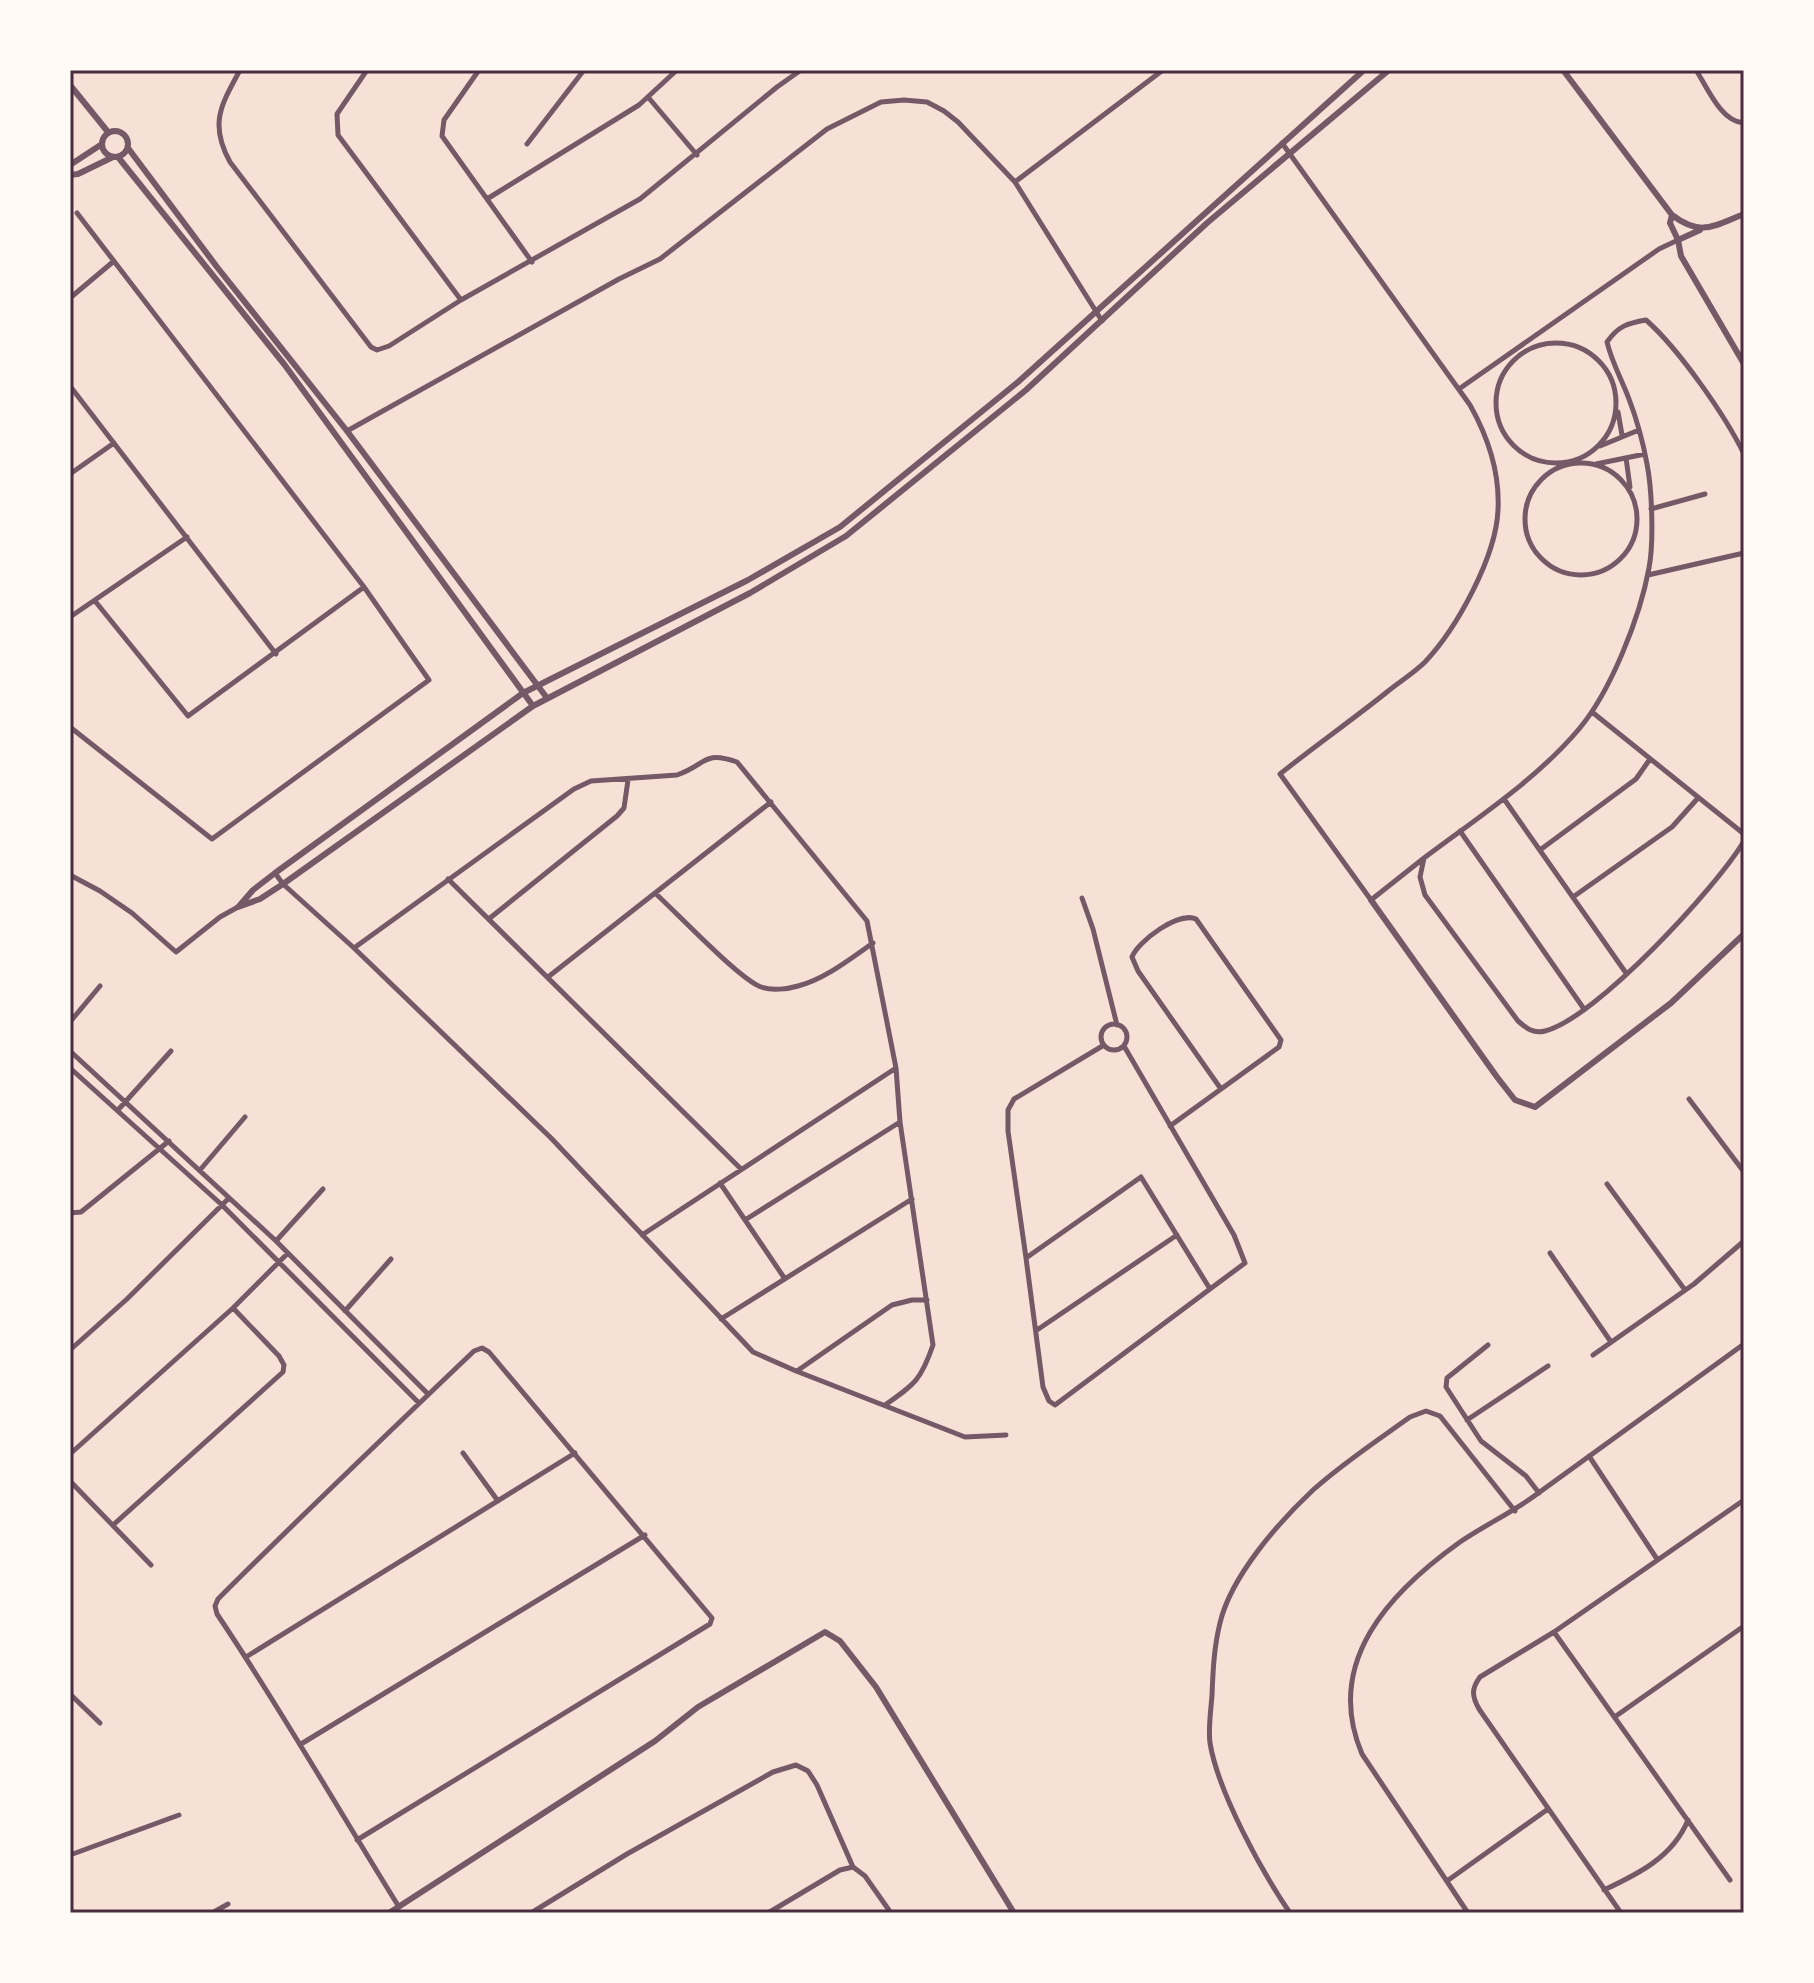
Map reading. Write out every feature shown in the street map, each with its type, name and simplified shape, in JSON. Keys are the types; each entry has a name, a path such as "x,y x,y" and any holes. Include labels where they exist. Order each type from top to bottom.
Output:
{"street":[{"path":"240,70 220,108 218,129 221,146 371,347 377,350 389,346 461,300 640,199 801,70"},
{"path":"367,70 337,114 338,135 461,300"},
{"path":"479,70 444,120 441,130 445,141 532,262"},
{"path":"527,144 584,70"},
{"path":"1015,182 1163,70"},
{"path":"238,907 275,873 523,693 748,580 840,527 1018,382 1364,70"},
{"path":"70,875 132,913 176,952 220,917 260,899 283,884 533,706 750,593 846,536 1026,390 1207,223 1389,70"},
{"path":"1563,70 1672,215 1686,226 1700,229"},
{"path":"1696,70 1727,117 1736,123 1744,123"},
{"path":"487,199 648,97 675,71"},
{"path":"70,85 108,132"},
{"path":"648,97 697,155"},
{"path":"347,431 660,259 827,129 881,102 927,102 958,122 1015,182 1102,322"},
{"path":"108,132 117,131 125,135 128,148 347,431 547,698"},
{"path":"70,165 102,144 108,132"},
{"path":"1281,142 1459,389 1483,428 1493,458 1498,510 1476,583 1456,622 1425,663 1280,774 1506,1089 1515,1100 1535,1107 1671,1003 1744,934"},
{"path":"102,144 105,153 116,157 284,364 533,706"},
{"path":"70,175 116,157 128,148"},
{"path":"70,727 212,839 429,680 364,587 77,213"},
{"path":"1459,389 1659,249 1700,229 1744,214"},
{"path":"1672,215 1670,223 1681,256 1744,364"},
{"path":"70,298 114,261"},
{"path":"1371,900 1540,769 1579,729 1618,664 1650,566 1651,509 1639,430 1607,342 1615,330 1629,322 1646,320 1662,334 1744,454"},
{"path":"1622,435 1613,384 1604,366 1589,353 1571,345 1551,343 1532,347 1516,358 1504,374 1497,392 1497,412 1504,431 1516,446 1532,457 1551,462 1580,458 1622,435 1639,430"},
{"path":"70,386 276,654"},
{"path":"1597,447 1613,423 1616,403"},
{"path":"70,474 114,443"},
{"path":"1626,458 1637,510 1637,528 1631,546 1620,560 1604,571 1586,575 1568,573 1551,566 1537,553 1528,537 1525,519 1528,500 1537,484 1550,471 1577,462 1595,464 1645,454"},
{"path":"1595,464 1612,472 1631,492"},
{"path":"1651,509 1705,494"},
{"path":"70,617 187,537"},
{"path":"1647,576 1744,553"},
{"path":"95,601 188,716 364,587"},
{"path":"1591,712 1744,834"},
{"path":"354,948 574,789 591,781 677,775 691,770 707,757 720,756 737,762 867,921 873,943 896,1068 900,1122 933,1345 916,1383 884,1405"},
{"path":"1540,850 1636,779 1650,759"},
{"path":"490,918 617,816 624,808 628,780"},
{"path":"1573,897 1672,827 1698,798"},
{"path":"1504,799 1626,973"},
{"path":"548,977 771,802"},
{"path":"1460,831 1584,1009"},
{"path":"1424,858 1420,877 1425,895 1518,1021 1530,1031 1543,1032 1561,1025 1584,1009 1626,973 1680,920 1731,863 1744,841"},
{"path":"275,873 551,1138 753,1352 965,1437 1006,1435"},
{"path":"448,879 741,1169"},
{"path":"655,893 760,987 797,987 818,979 873,943"},
{"path":"1082,898 1117,1025 1126,1033 1124,1046 1234,1235 1245,1263 1055,1405 1049,1401 1043,1387 1008,1131 1008,1110 1014,1099 1104,1045"},
{"path":"1170,1126 1279,1047 1281,1040 1196,919 1188,915 1178,917 1135,949 1132,957 1138,971 1221,1089"},
{"path":"70,1022 100,986"},
{"path":"1117,1025 1108,1026 1102,1032 1104,1045 1112,1050 1124,1046"},
{"path":"70,1051 276,1241 428,1394"},
{"path":"118,1110 171,1051"},
{"path":"70,1068 222,1205 419,1403"},
{"path":"642,1235 896,1068"},
{"path":"1689,1099 1744,1172"},
{"path":"200,1170 245,1117"},
{"path":"745,1220 900,1122"},
{"path":"70,1213 81,1212 169,1141"},
{"path":"1026,1258 1141,1177 1210,1289"},
{"path":"720,1183 785,1279"},
{"path":"1607,1184 1685,1290"},
{"path":"276,1241 323,1189"},
{"path":"70,1350 127,1299 229,1198"},
{"path":"721,1319 912,1199"},
{"path":"1037,1330 1177,1235"},
{"path":"1593,1355 1685,1290 1744,1241"},
{"path":"70,1454 233,1308 288,1253"},
{"path":"1550,1253 1611,1342"},
{"path":"345,1311 391,1259"},
{"path":"796,1371 892,1305 927,1300"},
{"path":"113,1525 283,1372 284,1365 279,1356 233,1308"},
{"path":"1468,1913 1362,1754 1356,1739 1350,1694 1356,1656 1388,1606 1428,1568 1462,1541 1515,1511 1744,1344"},
{"path":"1488,1345 1447,1378 1445,1383 1481,1441 1526,1476 1539,1493"},
{"path":"357,1840 710,1624 712,1618 486,1349 474,1351 428,1394 218,1599 215,1606 217,1614 301,1744 357,1840 399,1907"},
{"path":"1467,1420 1548,1366"},
{"path":"1290,1913 1275,1890 1222,1783 1210,1742 1213,1655 1220,1619 1233,1591 1260,1550 1313,1490 1410,1417 1426,1411 1440,1416 1515,1511"},
{"path":"463,1453 498,1501"},
{"path":"246,1657 575,1453"},
{"path":"1589,1456 1657,1559"},
{"path":"70,1481 151,1565"},
{"path":"1621,1913 1479,1709 1473,1698 1473,1686 1480,1677 1554,1632 1744,1500"},
{"path":"301,1744 645,1535"},
{"path":"1616,1716 1744,1626"},
{"path":"389,1913 643,1749 698,1707 825,1632 840,1641 876,1687 1014,1913"},
{"path":"1554,1632 1730,1880"},
{"path":"70,1694 100,1723"},
{"path":"531,1913 627,1854 773,1772 796,1765 808,1771 817,1785 853,1867 865,1876 891,1913"},
{"path":"1447,1881 1548,1809"},
{"path":"70,1855 179,1815"},
{"path":"1604,1890 1658,1860 1683,1833 1689,1819"},
{"path":"768,1913 840,1870 853,1867"},
{"path":"212,1913 228,1904"}]}
